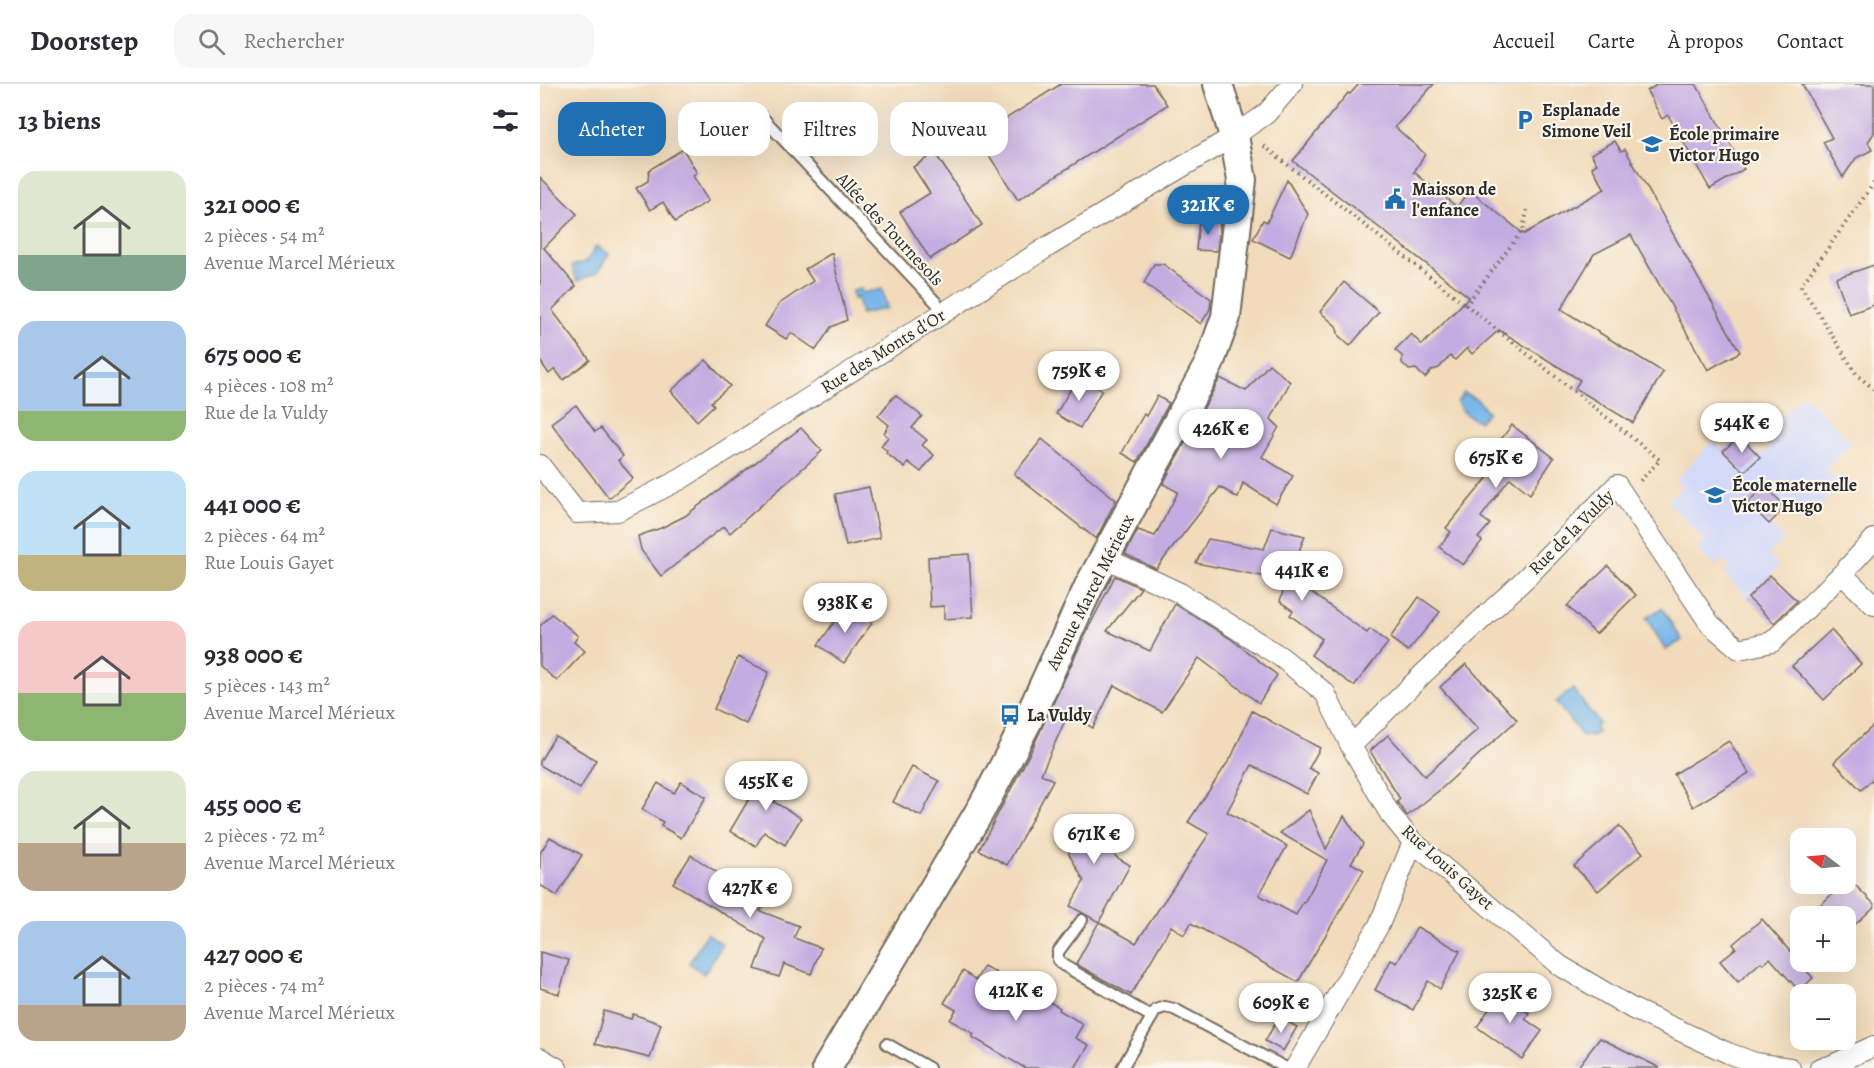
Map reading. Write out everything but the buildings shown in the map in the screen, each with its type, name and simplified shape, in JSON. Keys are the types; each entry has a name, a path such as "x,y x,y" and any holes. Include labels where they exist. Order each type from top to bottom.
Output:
{"main road":[{"name":"Avenue Marcel Mérieux","path":"827,1068 984,804 1027,722 1089,586 1209,364 1226,317 1242,180 1234,136 1218,84"}],"street":[{"name":"Rue des Monts d'Or","path":"540,465 577,513 618,511 681,478 1049,246 1234,136 1266,114 1292,84"},
{"name":"Rue de la Vuldy","path":"1351,746 1525,579 1617,485 1710,624 1739,649 1772,642 1842,574 1874,539"},
{"name":"Rue Louis Gayet","path":"1105,558 1180,593 1281,657 1325,693 1351,746 1390,814 1413,842 1559,965 1633,1009 1728,1053 1755,1063 1790,1068"},
{"path":"1842,574 1874,605"},
{"path":"1295,1068 1379,925 1413,842"},
{"path":"1820,1068 1874,1047"},
{"path":"540,1058 557,1068"}],"lane":[{"name":"Allée des Tournesols","path":"770,126 945,312"},
{"path":"1082,920 1058,952 1058,960 1152,1017"},
{"path":"1122,1068 1156,1010 1165,1008 1174,1009 1286,1068"},
{"path":"888,1044 929,1068"}],"path":[{"path":"1262,145 1660,460 1624,497"},
{"path":"1874,183 1801,286 1857,375 1874,389"},
{"path":"1466,305 1523,230 1527,210"}],"shaded area":[{"name":"École maternelle Victor Hugo","path":"1804,394 1852,443 1826,469 1841,485 1802,524 1764,486 1748,502 1784,539 1768,555 1779,566 1748,598 1724,574 1730,567 1723,560 1715,567 1697,550 1705,540 1667,502 1681,488 1675,480 1713,441 1744,472 1772,446 1762,435"}],"water":[{"path":"596,246 609,254 598,272 577,281 572,266 587,261"},
{"path":"861,289 862,293 882,289 887,308 861,314 857,298 853,299 852,291"},
{"path":"1464,393 1478,400 1488,412 1480,421 1466,414 1459,406 1457,402"},
{"path":"1662,608 1682,640 1666,650 1646,618"},
{"path":"1573,689 1599,723 1596,725 1597,733 1591,736 1583,737 1556,702"},
{"path":"707,933 722,944 704,974 689,963"}],"place":[{"name":"Esplanade Simone Veil","path":"1525,120"},
{"name":"École primaire Victor Hugo","path":"1652,144"},
{"name":"Maisson de l'enfance","path":"1395,199"},
{"name":"École maternelle Victor Hugo","path":"1715,495"},
{"name":"La Vuldy","path":"1010,715"}]}
